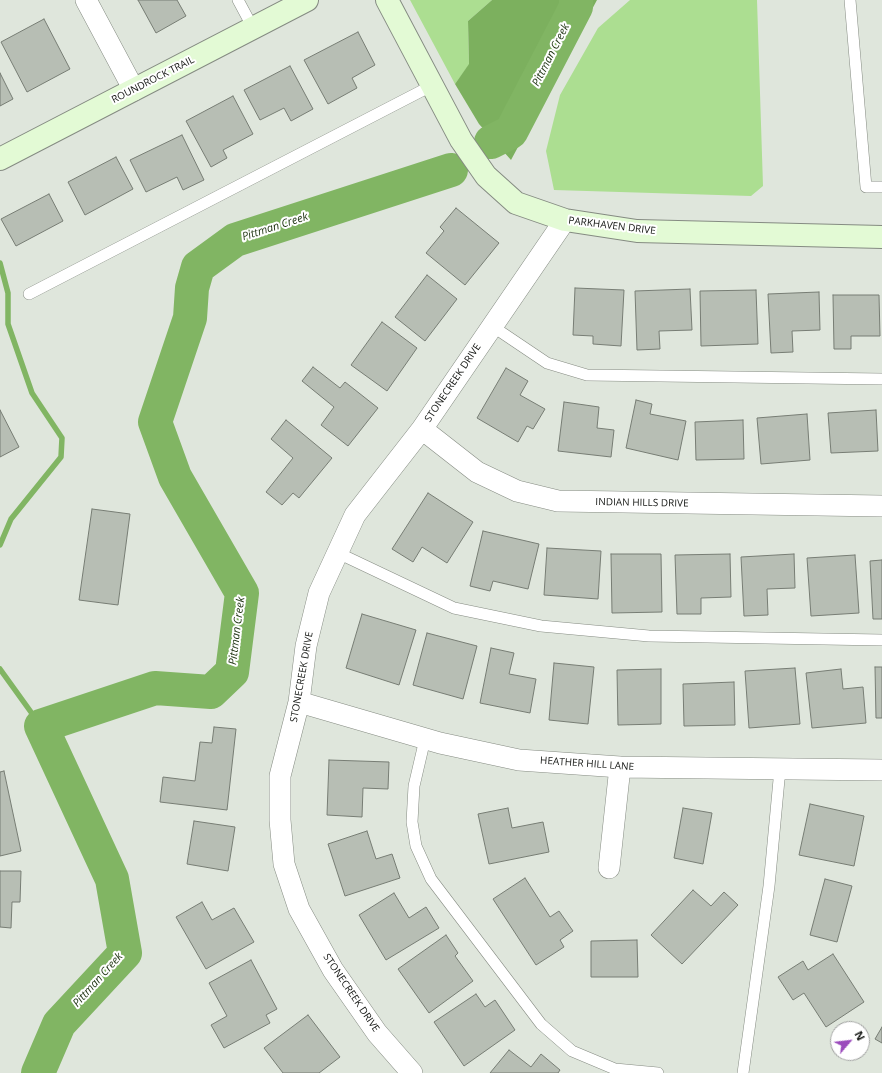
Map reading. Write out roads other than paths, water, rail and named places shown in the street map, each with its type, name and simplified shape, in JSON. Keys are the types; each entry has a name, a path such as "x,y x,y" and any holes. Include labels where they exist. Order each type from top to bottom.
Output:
{"street":[{"path":"86,0 134,90"},
{"name":"ROUNDROCK TRAIL","path":"0,159 307,0"},
{"name":"PARKHAVEN DRIVE","path":"387,0 461,140 486,176 516,203 565,220 637,230 882,237"},
{"name":"STONECREEK DRIVE","path":"412,1073 377,1033 333,970 299,909 284,864 280,820 280,776 299,702 306,646 319,593 356,515 422,429 565,220"},
{"name":"INDIAN HILLS DRIVE","path":"422,429 477,472 517,491 558,500 882,506"},
{"name":"HEATHER HILL LANE","path":"299,702 425,739 519,760 620,767 882,770"},
{"path":"609,868 620,767"}],"lane":[{"path":"238,0 253,28"},
{"path":"850,0 866,187 882,187"},
{"path":"29,294 433,85"},
{"path":"492,326 547,363 587,375 882,379"},
{"path":"338,553 454,608 541,626 649,636 882,640"},
{"path":"425,739 414,786 412,822 416,846 431,879 541,1024 572,1051 616,1069 658,1073"},
{"path":"743,1073 769,886 780,769"}],"waterway":[{"name":"Pittman Creek","path":"491,142 511,132 576,7 576,0"},
{"name":"Pittman Creek","path":"38,1073 59,1024 125,953 112,879 41,726 155,688 211,692 232,672 242,593 175,477 155,422 190,318 192,288 198,267 235,240 451,170"},
{"path":"0,263 8,293 8,324 32,393 62,438 61,457 11,519 0,545"},
{"path":"0,669 41,726"}]}
